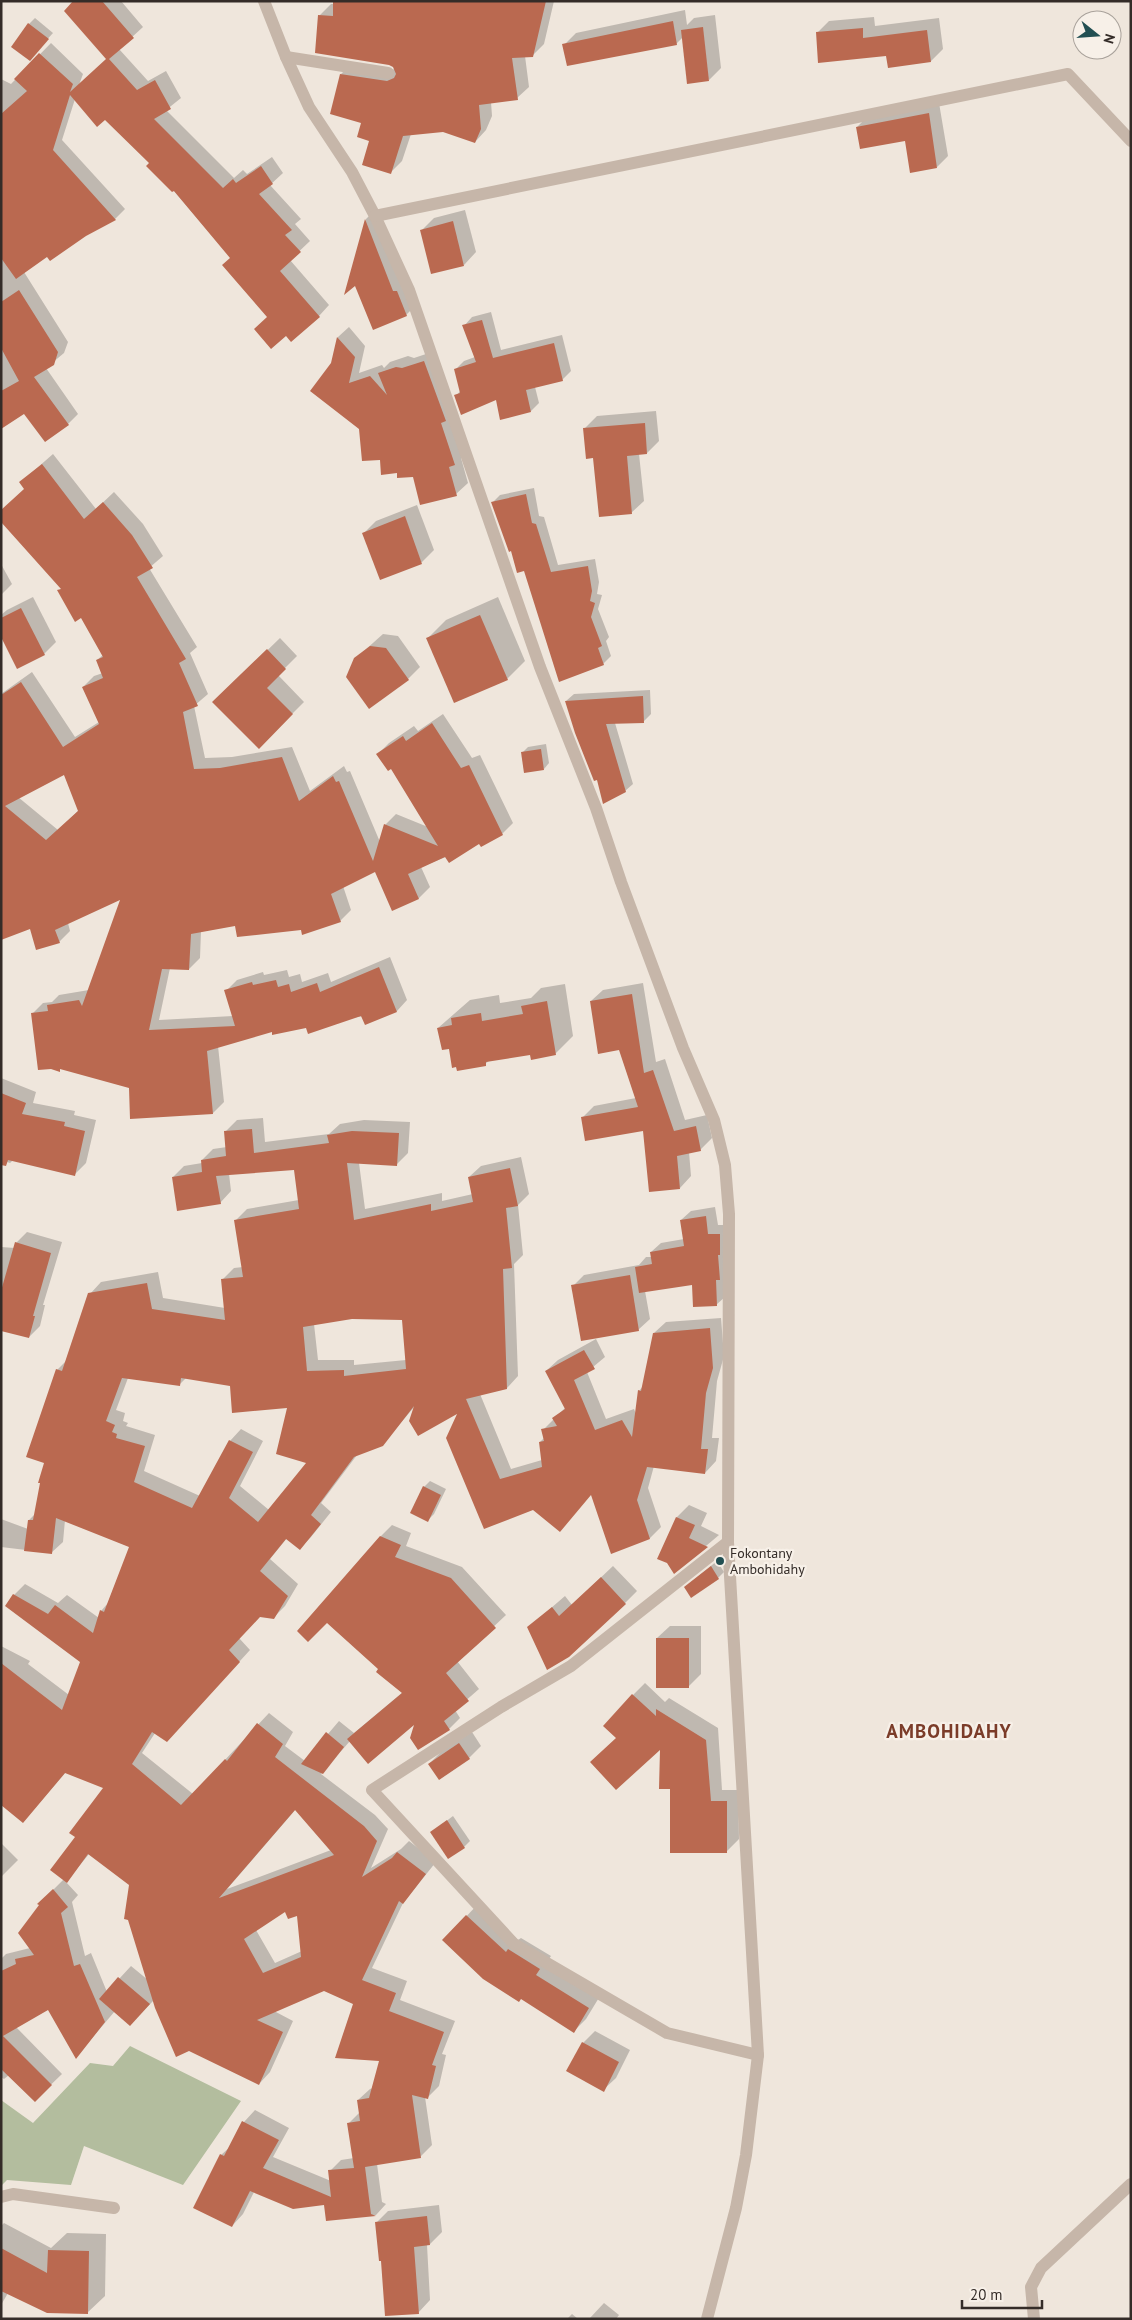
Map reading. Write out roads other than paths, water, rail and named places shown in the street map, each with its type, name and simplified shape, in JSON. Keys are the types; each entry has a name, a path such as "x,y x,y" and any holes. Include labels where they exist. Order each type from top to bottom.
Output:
{"street":[{"path":"264,1 286,57 309,107 352,172 375,216 409,290 540,667 596,808 621,882 683,1048 714,1120 725,1165 729,1214 728,1542 758,2055 741,2181 707,2319"},
{"path":"286,57 388,73"},
{"path":"375,216 1068,74 1131,141"},
{"path":"728,1542 571,1666 501,1707 372,1790 514,1944 667,2033 758,2055"},
{"path":"1034,2319 1031,2286 1041,2268 1131,2184"},
{"path":"1,2197 13,2194 114,2208"}],"place":[{"name":"Fokontany Ambohidahy","path":"720,1561"}],"district":[{"name":"AMBOHIDAHY","path":"949,1731"}]}
